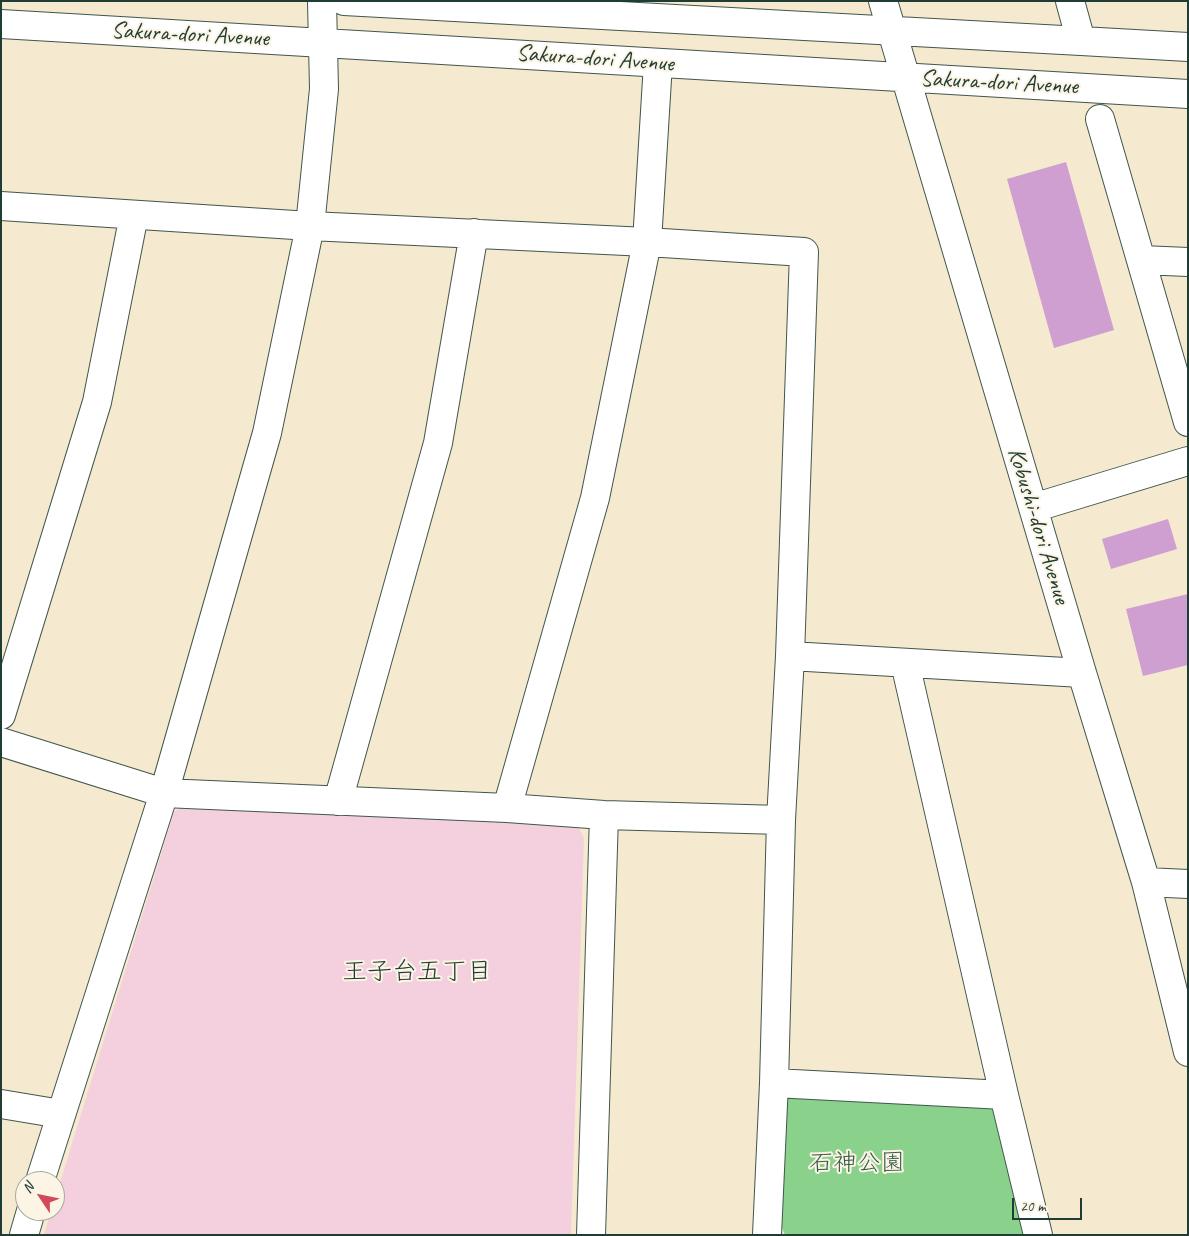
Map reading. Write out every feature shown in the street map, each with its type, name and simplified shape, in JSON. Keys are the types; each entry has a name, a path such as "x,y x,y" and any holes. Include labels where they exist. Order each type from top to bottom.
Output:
{"street":[{"path":"43,1171 164,793 267,433 310,226 324,89 322,1"},
{"name":"Sakura-dori Avenue","path":"344,1 1081,40 1188,48"},
{"name":"Kobushi-dori Avenue","path":"883,1 1032,508 1146,882 1188,1052"},
{"path":"1070,1 1081,40"},
{"name":"Sakura-dori Avenue","path":"1,24 1188,94"},
{"path":"507,808 595,498 647,242 658,63"},
{"path":"1100,119 1188,422"},
{"path":"1,206 310,226 647,242 804,252 790,656 781,820 774,1083 767,1235"},
{"path":"1,715 97,402 134,215"},
{"path":"338,801 438,443 474,233"},
{"path":"1141,260 1188,262"},
{"path":"1032,508 1188,461"},
{"path":"790,656 1082,673"},
{"path":"905,663 1038,1235"},
{"path":"1,742 164,793 507,808 604,815 781,820"},
{"path":"591,1235 604,815"},
{"path":"1146,882 1188,884"},
{"path":"774,1083 1004,1095"},
{"path":"1,1104 61,1114"},
{"path":"24,1235 28,1221"}],"shaded area":[{"path":"189,802 570,823 579,828 584,838 571,1235 44,1235 48,1221 65,1221 64,1171 174,812"}],"green space":[{"name":"石神公園","path":"793,1092 992,1104 1024,1235 785,1235 780,1223 782,1103"}],"building":[{"path":"1066,162 1114,330 1054,348 1007,179"},
{"path":"1168,519 1177,549 1111,569 1102,539"},
{"path":"1188,594 1188,665 1143,676 1126,609"}],"district":[{"name":"王子台五丁目","path":"417,972"}]}
